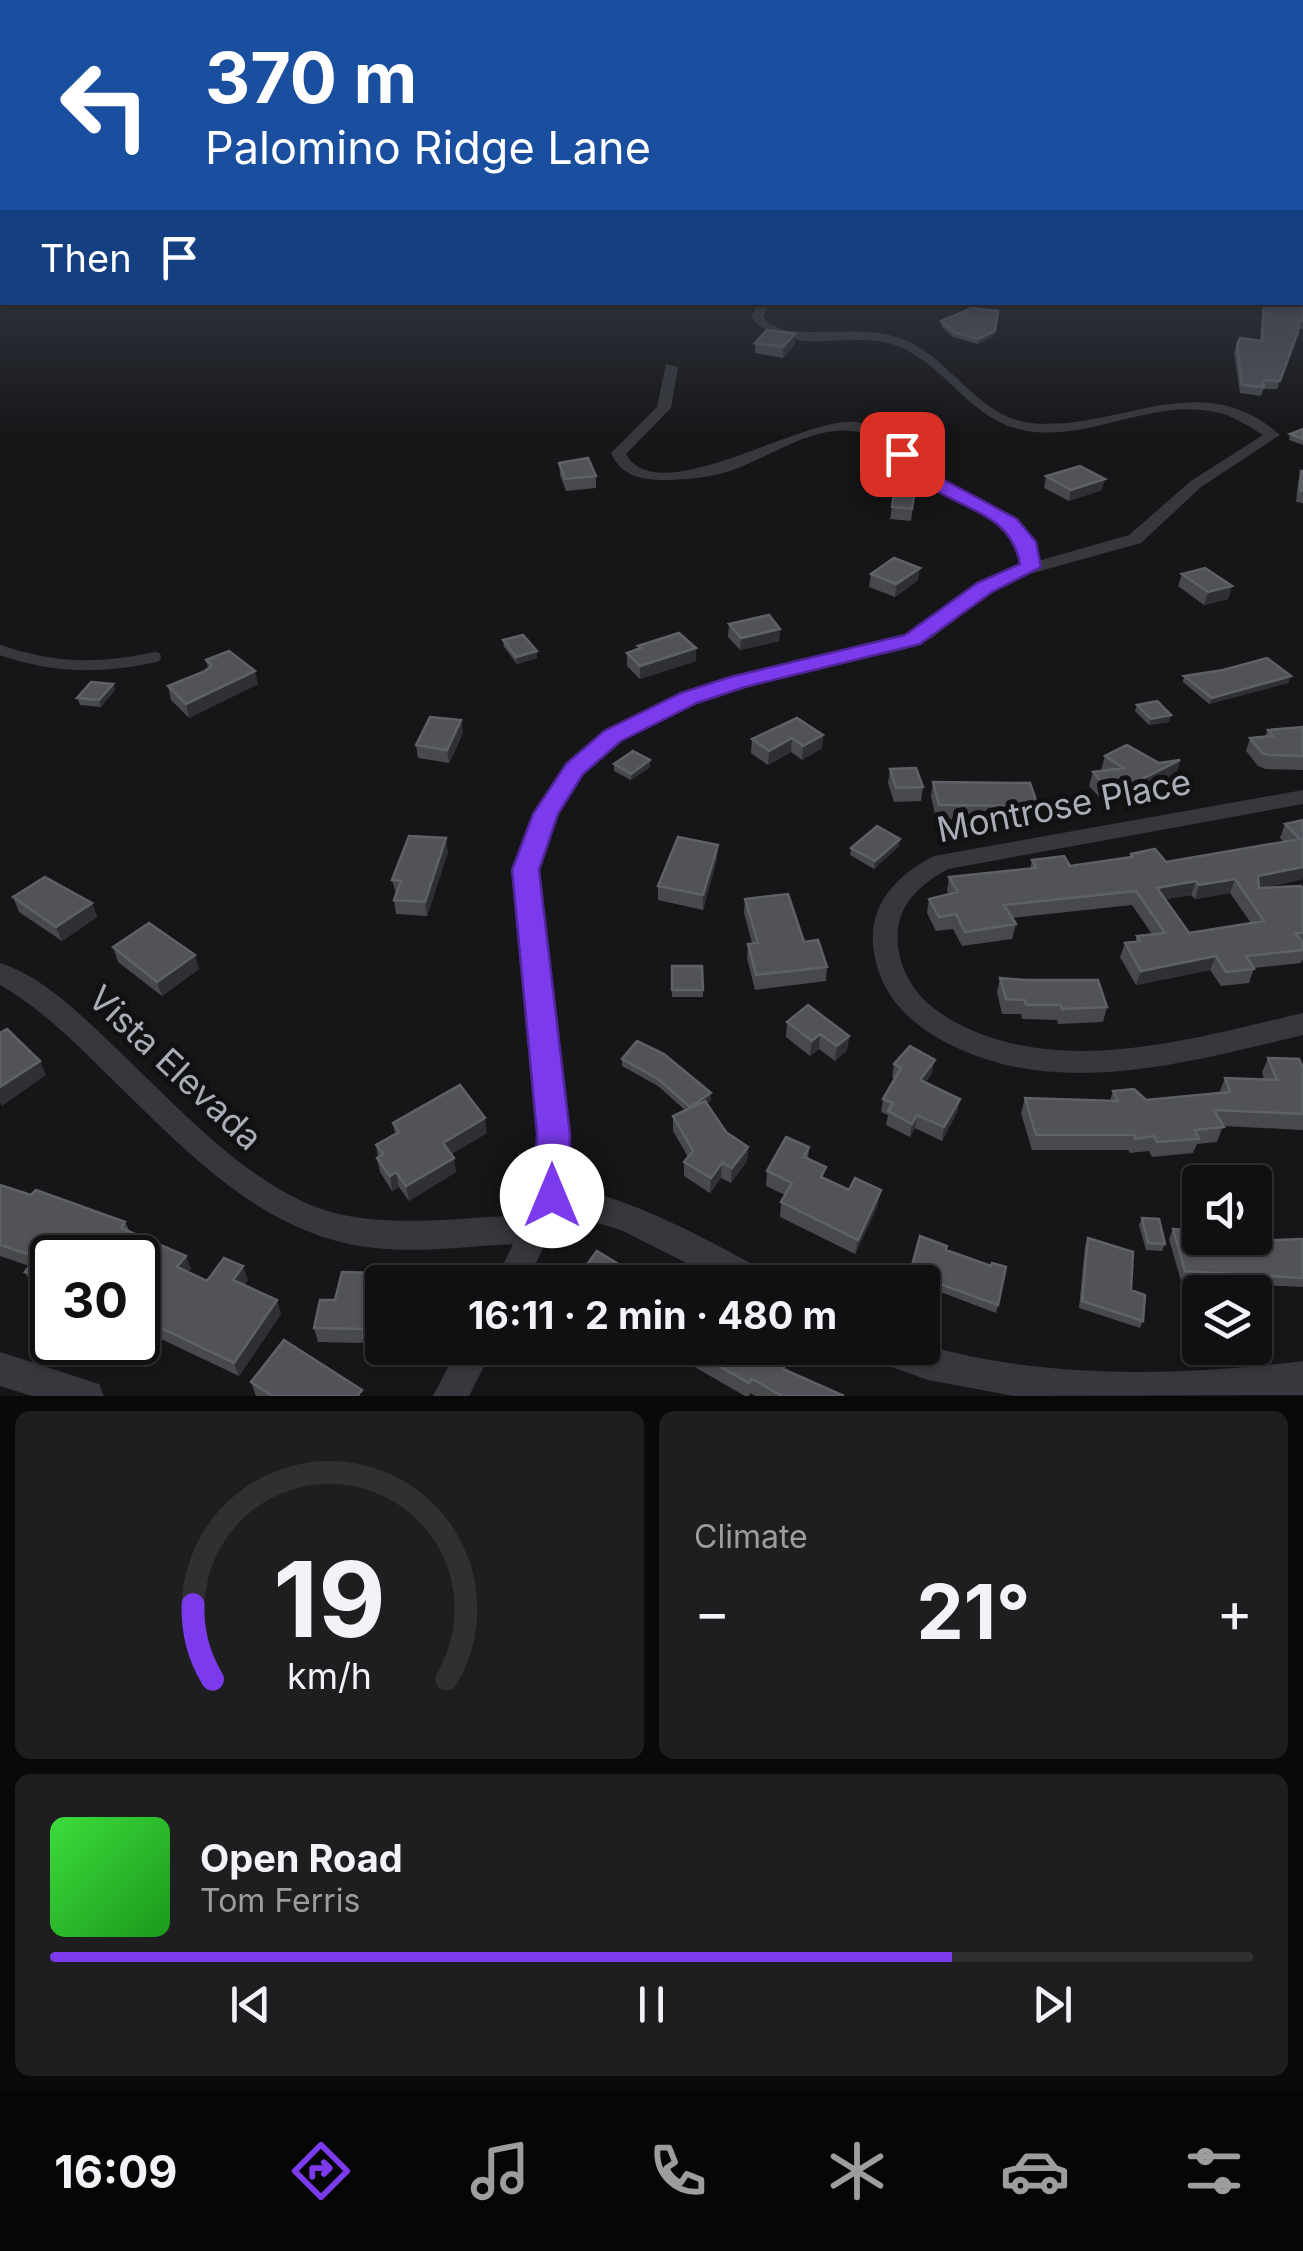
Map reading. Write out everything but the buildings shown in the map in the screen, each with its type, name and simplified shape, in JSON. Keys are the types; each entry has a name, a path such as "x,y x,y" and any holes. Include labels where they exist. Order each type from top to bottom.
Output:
{"street":[{"path":"520,1265 552,1196 553,1134 526,870 546,814 574,769 612,736 689,698 802,664 902,644 925,634 984,587 1031,567 1135,539 1196,484 1272,436 1232,412 1198,405 1056,428 1014,424 984,411 904,344 874,337 788,334 760,324 761,307"},
{"path":"671,367 664,408 618,454 631,470 669,476 698,475 749,461 825,428 867,429 883,436 926,477 1010,523 1026,542 1031,567"},
{"name":"Montrose Place","path":"1303,797 942,862 919,873 901,889 884,932 895,983 915,1009 945,1033 976,1048 1034,1062 1144,1056 1303,1024"},
{"name":"Vista Elevada","path":"0,973 57,1009 188,1136 238,1178 292,1209 336,1226 375,1234 539,1229"},
{"path":"552,1196 592,1204 667,1233 724,1265"},
{"path":"940,1363 1002,1380 1190,1392 1303,1378"},
{"path":"450,1396 467,1365"},
{"path":"0,1369 86,1396"}],"lane":[{"path":"0,650 65,670 104,669 156,657"}],"route":[{"path":"552,1196 553,1134 526,870 546,814 574,769 612,736 689,698 738,682 912,640 984,587 1031,567 1026,542 1010,523 926,477 902,454"}]}
